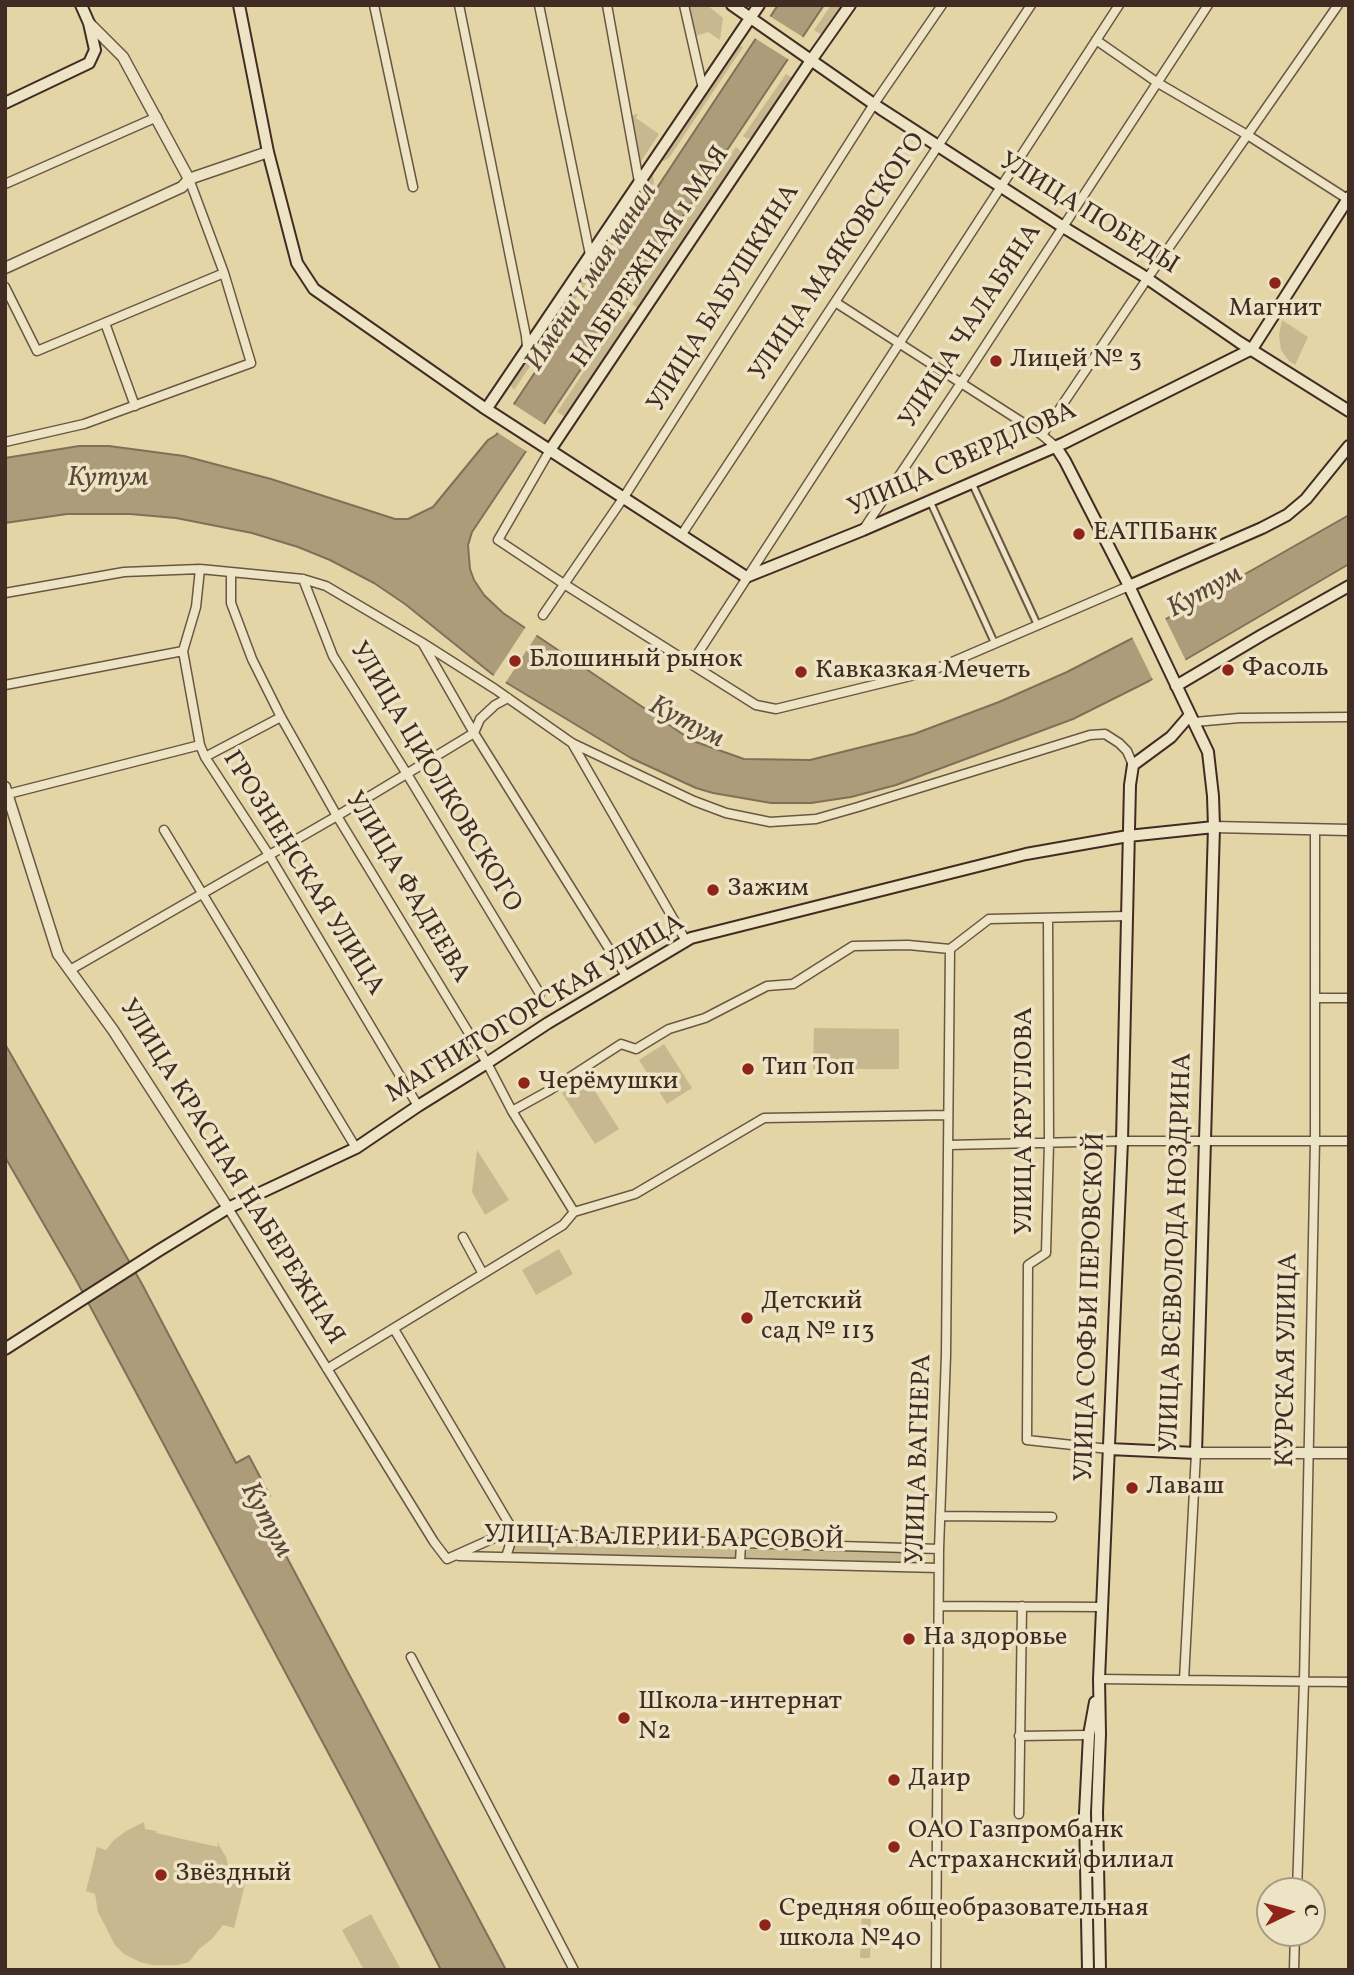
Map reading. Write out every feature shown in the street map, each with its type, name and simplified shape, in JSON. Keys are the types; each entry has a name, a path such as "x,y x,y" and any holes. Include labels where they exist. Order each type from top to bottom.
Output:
{"main road":[{"path":"5,103 89,63 95,50 89,23 81,5"},
{"path":"239,5 268,152 297,263 314,289 418,363 746,577"},
{"name":"УЛИЦА ПОБЕДЫ","path":"732,5 874,104 1349,411"},
{"name":"НАБЕРЕЖНАЯ 1 МАЯ","path":"491,411 527,348 703,89 754,21 759,5"},
{"name":"НАБЕРЕЖНАЯ 1 МАЯ","path":"546,447 808,57 850,5"},
{"path":"1252,349 1348,198"},
{"name":"УЛИЦА СВЕРДЛОВА","path":"746,577 1056,447 1252,349"},
{"path":"1129,586 1287,515 1306,499 1349,446"},
{"path":"1056,447 1129,586 1192,719 1133,765"},
{"path":"1174,681 1349,586"},
{"name":"УЛИЦА ВСЕВОЛОДА НОЗДРИНА","path":"1192,719 1210,756 1214,827 1196,1453"},
{"name":"УЛИЦА СОФЬИ ПЕРОВСКОЙ","path":"1100,1970 1097,1812 1099,1679 1122,1141 1128,836 1133,765"},
{"name":"МАГНИТОГОРСКАЯ УЛИЦА","path":"5,1349 228,1208 356,1148 548,1023 691,938 1026,853 1128,836 1214,827"},
{"path":"1109,1449 1196,1453"},
{"path":"1088,1970 1085,1813 1089,1735 1099,1679"}],"street":[{"path":"374,5 413,187"},
{"path":"459,5 527,348"},
{"path":"539,5 590,255"},
{"path":"607,5 639,182"},
{"path":"684,5 703,89"},
{"path":"750,5 754,21"},
{"name":"УЛИЦА БАБУШКИНА","path":"543,615 624,497 874,104 942,5"},
{"name":"УЛИЦА МАЯКОВСКОГО","path":"681,534 1031,5"},
{"path":"691,664 1119,5"},
{"name":"УЛИЦА ЧАЛАБЯНА","path":"863,530 1208,5"},
{"path":"1042,436 1147,279 1338,5"},
{"path":"5,442 84,424 251,363 224,273 189,178 123,57 89,23"},
{"path":"1096,40 1158,83 1348,198"},
{"path":"5,184 157,117"},
{"path":"5,268 182,187 189,178 268,152"},
{"path":"5,287 37,351 224,273"},
{"path":"835,302 1056,447"},
{"path":"104,323 135,406"},
{"name":"НАБЕРЕЖНАЯ 1 МАЯ","path":"546,447 498,540 564,584"},
{"path":"972,483 1038,626"},
{"path":"930,501 995,644"},
{"path":"5,593 124,572 200,569 303,579 326,586 421,642 572,743 694,801 726,813 770,822 816,818 858,807 1090,735 1105,734 1119,743 1127,751 1133,765"},
{"name":"ГРОЗНЕНСКАЯ УЛИЦА","path":"200,569 196,607 183,652 205,757 269,855 418,1106"},
{"name":"УЛИЦА ФАДЕЕВА","path":"231,573 231,603 252,659 281,718 574,1212"},
{"name":"УЛИЦА ЦИОЛКОВСКОГО","path":"303,579 333,656 540,994"},
{"path":"564,584 756,705 776,709 931,671 1129,586"},
{"path":"421,642 474,733 626,976"},
{"path":"5,685 183,652"},
{"path":"70,970 337,816 474,733 480,719 495,705 508,698"},
{"path":"1192,719 1349,717"},
{"path":"205,757 281,718"},
{"path":"572,743 686,941"},
{"path":"6,791 201,745"},
{"name":"УЛИЦА КРАСНАЯ НАБЕРЕЖНАЯ","path":"6,791 58,954 113,1030 228,1208 434,1542 447,1559 456,1556"},
{"name":"МАГНИТОГОРСКАЯ УЛИЦА","path":"1214,827 1349,830"},
{"name":"КУРСКАЯ УЛИЦА","path":"1297,1877 1315,1140 1315,830"},
{"path":"164,831 356,1148"},
{"path":"512,1111 621,1044 636,1049 669,1029 705,1018 766,986 793,984 853,946 908,945 950,949 989,919 1128,916"},
{"name":"УЛИЦА КРУГЛОВА","path":"1048,918 1049,1143 1046,1253 1028,1265 1027,1440 1109,1449"},
{"name":"УЛИЦА ВАГНЕРА","path":"936,1970 939,1549 946,1355 950,949"},
{"path":"1315,998 1349,998"},
{"path":"327,1369 563,1225 574,1212 635,1194 764,1118 948,1115"},
{"path":"948,1145 1204,1140 1349,1141"},
{"path":"463,1237 483,1274"},
{"path":"394,1329 514,1532 506,1557"},
{"path":"1196,1453 1349,1453"},
{"name":"УЛИЦА ВСЕВОЛОДА НОЗДРИНА","path":"1184,1680 1196,1453"},
{"path":"940,1516 1052,1517"},
{"name":"УЛИЦА ВАЛЕРИИ БАРСОВОЙ","path":"456,1556 494,1538 514,1532 939,1549"},
{"path":"740,1563 741,1543"},
{"name":"УЛИЦА ВАЛЕРИИ БАРСОВОЙ","path":"456,1556 939,1568"},
{"path":"939,1606 1102,1607"},
{"path":"1019,1814 1018,1736 1022,1606"},
{"path":"411,1657 574,1970"},
{"path":"1099,1679 1349,1682"},
{"path":"1018,1736 1089,1735"},
{"path":"1294,1970 1295,1947"}],"shaded area":[{"path":"686,5 707,5 723,18 720,40 708,32 693,37"},
{"path":"831,5 842,5 822,35 814,30"},
{"path":"737,44 743,47 669,158 664,161 659,158"},
{"path":"786,74 793,78 753,137 747,139 743,136"},
{"path":"638,114 636,118 659,134 640,163 637,161 629,116"},
{"path":"736,147 741,155 637,308 632,304 638,297 637,292"},
{"path":"649,173 653,176 654,183 514,390 511,386 514,378"},
{"path":"628,311 633,314 565,417 557,412 618,321 623,319"},
{"path":"1282,320 1308,337 1295,365 1281,350 1279,335"},
{"path":"814,1028 899,1029 899,1069 813,1069"},
{"path":"664,1044 692,1088 667,1104 639,1060"},
{"path":"586,1077 619,1129 595,1144 562,1093"},
{"path":"477,1150 509,1200 485,1215 472,1192"},
{"path":"559,1249 573,1274 536,1295 522,1270"},
{"path":"511,1541 923,1553 923,1564 511,1553"},
{"name":"Звёздный","path":"144,1822 145,1829 156,1833 218,1847 217,1842 226,1857 233,1882 245,1884 234,1928 223,1925 189,1962 178,1965 152,1965 124,1954 115,1945 98,1912 95,1894 86,1891 97,1847 106,1850 126,1831"},
{"path":"862,1913 871,1914 870,1958 860,1958"},
{"path":"371,1914 400,1968 397,1970 364,1970 342,1930"}],"water":[{"name":"Кутум","path":"778,5 824,5 472,532 468,545 470,569 484,595 503,613 693,741 744,759 810,760 914,734 999,702 1067,672 1129,640 1349,515 1349,564 1149,681 1073,719 896,785 851,797 811,803 771,803 696,788 631,758 492,674 405,604 374,583 298,547 252,533 176,518 130,514 67,514 5,523 5,458 79,446 109,446 184,456 271,479 395,519 408,519 433,507 514,413 514,404"},
{"name":"Кутум","path":"5,1044 142,1284 236,1463 249,1456 270,1496 258,1503 506,1970 441,1970 354,1801 75,1278 5,1157"}],"pier":[{"path":"768,15 806,39 791,61 753,37"},
{"path":"510,402 547,426 529,453 495,431 511,412"},
{"path":"1164,616 1187,663 1154,682 1131,635"},
{"path":"527,625 538,633 504,685 492,678"}],"place":[{"name":"Магнит","path":"1275,283"},
{"name":"Лицей № 3","path":"996,361"},
{"name":"ЕАТПБанк","path":"1079,534"},
{"name":"Блошиный рынок","path":"515,661"},
{"name":"Фасоль","path":"1228,670"},
{"name":"Кавказкая Мечеть","path":"801,672"},
{"name":"Зажим","path":"713,890"},
{"name":"Тип Топ","path":"748,1069"},
{"name":"Черёмушки","path":"524,1083"},
{"name":"Детский сад № 113","path":"747,1318"},
{"name":"Лаваш","path":"1132,1488"},
{"name":"На здоровье","path":"909,1639"},
{"name":"Школа-интернат N2","path":"624,1718"},
{"name":"Даир","path":"894,1780"},
{"name":"ОАО Газпромбанк Астраханский филиал","path":"894,1847"},
{"name":"Звёздный","path":"161,1875"},
{"name":"Средняя общеобразовательная школа №40","path":"765,1925"}],"water label":[{"name":"Имени 1 мая канал","path":"593,278"}]}
